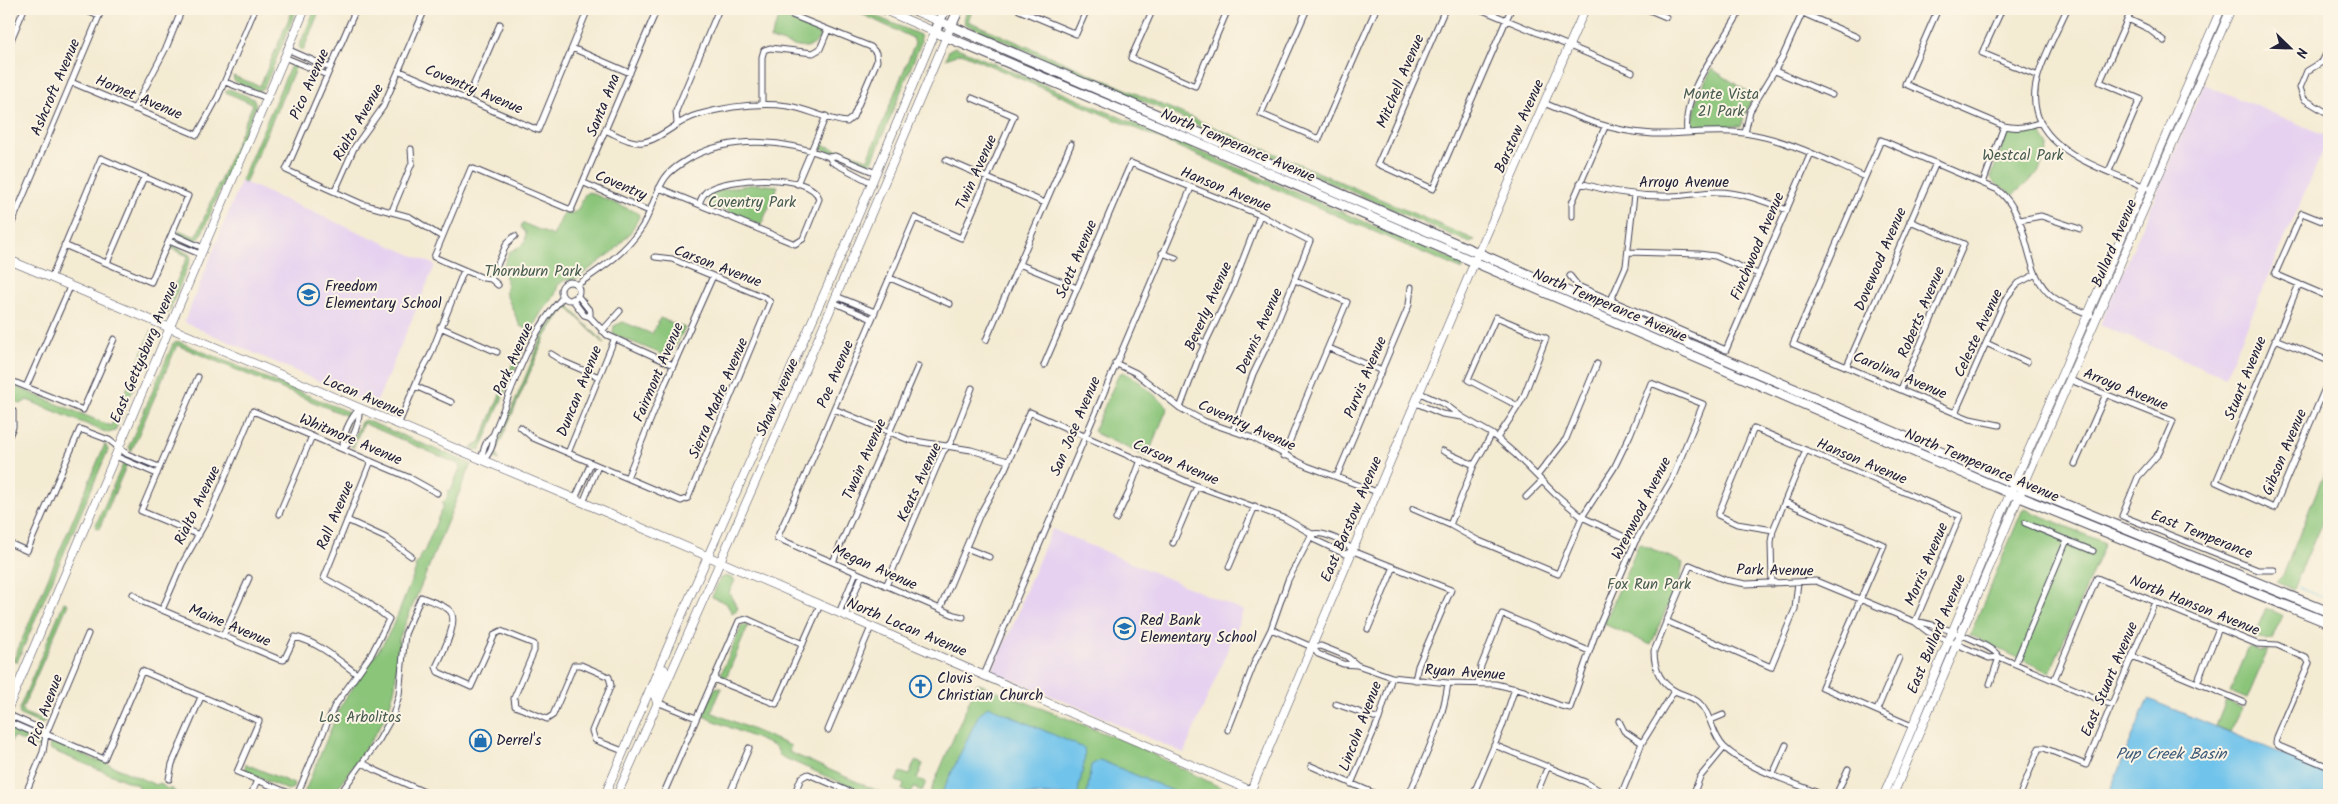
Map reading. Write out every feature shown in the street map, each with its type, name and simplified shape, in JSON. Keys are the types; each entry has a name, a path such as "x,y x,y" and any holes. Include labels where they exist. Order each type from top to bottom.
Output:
{"main road":[{"name":"East Gettysburg Avenue","path":"9,706 305,9"},
{"name":"North Temperance Avenue","path":"882,9 2018,486 2329,612"},
{"name":"North Temperance Avenue","path":"910,9 2015,495 2329,623"},
{"name":"Shaw Avenue","path":"605,795 673,635 847,242 945,9"},
{"name":"Shaw Avenue","path":"617,795 959,9"},
{"name":"Barstow Avenue","path":"1477,258 1585,9"},
{"name":"Bullard Avenue","path":"2018,486 2088,314 2221,9"},
{"name":"Bullard Avenue","path":"2018,486 2070,380 2231,9"},
{"path":"862,233 863,217 878,181 876,173"},
{"path":"834,299 831,292 845,259 847,242"},
{"name":"East Barstow Avenue","path":"1249,793 1477,258"},
{"name":"Locan Avenue","path":"9,260 708,557"},
{"path":"2070,380 2068,376 2074,357 2074,347"},
{"name":"East Bullard Avenue","path":"1893,795 1961,636 2018,486"},
{"name":"East Bullard Avenue","path":"1884,795 1948,641 2015,495"},
{"name":"North Locan Avenue","path":"708,557 984,675 1249,793 1261,795"},
{"path":"657,702 654,694 669,656 673,635"}],"street":[{"path":"9,45 24,9"},
{"path":"82,9 99,16"},
{"name":"Ashcroft Avenue","path":"9,230 102,9"},
{"path":"134,109 167,46 182,9"},
{"path":"255,9 225,82 267,98"},
{"name":"Pico Avenue","path":"335,192 286,170 356,9"},
{"name":"Rialto Avenue","path":"335,192 354,148 383,107 425,9"},
{"path":"588,9 572,48 630,73"},
{"name":"Santa Ana","path":"442,237 471,168 571,210 607,131 657,9"},
{"path":"677,123 676,111 719,9"},
{"path":"607,131 632,142 643,142 696,115 731,107 762,104 788,106 847,122 852,117 877,61 876,53 871,48 777,9"},
{"path":"1019,10 1076,34 1087,9"},
{"path":"1153,9 1131,58 1195,86 1228,9"},
{"path":"1307,9 1261,114 1319,139 1376,9"},
{"name":"Mitchell Avenue","path":"1445,9 1378,164 1433,189 1507,18"},
{"path":"1480,9 1507,18 1632,72"},
{"path":"1507,18 1511,9"},
{"path":"1647,9 1666,17"},
{"path":"1687,133 1689,109 1695,89 1741,9"},
{"path":"1938,9 1905,84 2004,126 2028,127 2041,122"},
{"path":"2002,9 1982,53 2038,76"},
{"path":"2067,9 2038,76 2035,99 2041,122 2048,135 2067,153 2152,190"},
{"path":"2109,171 2140,99 2100,82 2132,9"},
{"path":"1745,133 1750,111 1794,36 1803,11 1856,37"},
{"path":"2128,19 2147,28 2164,41"},
{"path":"467,100 500,24"},
{"path":"762,104 762,57 764,50 770,48 813,53 820,49 828,30"},
{"name":"Coventry Avenue","path":"400,71 538,130 572,48"},
{"path":"2329,48 2322,62 2307,71 2300,88 2304,99 2329,114"},
{"path":"287,49 330,68"},
{"path":"284,57 327,75"},
{"path":"1775,71 1832,95"},
{"name":"Hornet Avenue","path":"71,82 197,135 225,82"},
{"name":"Twin Avenue","path":"915,218 961,238 1014,116 972,98"},
{"path":"1544,103 1605,127 1651,134 1714,131 1745,133 1782,142 1865,177 1881,140 1983,183 1998,190 2008,198 2020,220 2036,274 2046,291 2054,298 2097,317"},
{"path":"797,184 826,116"},
{"path":"1983,183 2004,126"},
{"path":"1572,216 1572,203 1605,127"},
{"path":"577,285 625,249 641,229 665,177 684,161 697,154 726,145 769,143 812,151 830,157 834,156 876,173"},
{"path":"986,340 1071,144"},
{"path":"392,210 412,163 411,149"},
{"name":"Finchwood Avenue","path":"1611,300 1726,350 1810,153"},
{"path":"830,157 832,162 872,182"},
{"path":"51,278 64,245 101,158 188,196 151,282 64,245"},
{"path":"946,160 1045,203"},
{"name":"Hanson Avenue","path":"1131,163 1260,214 1310,241"},
{"name":"Scott Avenue","path":"1044,365 1131,163"},
{"name":"Dovewood Avenue","path":"1847,366 1936,163"},
{"path":"107,263 144,177"},
{"name":"Carolina Avenue","path":"1865,177 1793,344 1955,413 1999,424"},
{"path":"660,188 698,204 791,243 798,244 803,238 818,203 818,196 797,184 762,179 736,181 710,189 702,196 698,204"},
{"name":"Coventry","path":"584,183 649,211"},
{"name":"Arroyo Avenue","path":"1580,183 1634,195 1672,196 1725,193 1747,196 1787,210"},
{"name":"San Jose Avenue","path":"984,675 1191,188"},
{"path":"335,192 362,204 392,210 410,217 442,237 434,257 483,278 491,279 498,285"},
{"path":"1570,276 1578,286 1611,300 1626,266 1634,195"},
{"path":"2328,222 2302,213 2275,274 2329,297"},
{"name":"Beverly Avenue","path":"1180,408 1205,343 1231,290 1260,214"},
{"path":"2020,220 2041,216 2080,229"},
{"name":"Poe Avenue","path":"776,538 834,409 915,218"},
{"name":"Roberts Avenue","path":"1901,390 1964,244 1910,221"},
{"path":"172,234 202,251"},
{"path":"491,279 507,243 515,236"},
{"path":"169,241 202,251"},
{"name":"Dennis Avenue","path":"1233,431 1250,382 1310,241"},
{"path":"1629,252 1715,256 1758,274"},
{"path":"1162,253 1176,258"},
{"name":"Carson Avenue","path":"654,257 672,259 766,298 770,302"},
{"path":"1019,264 1077,288"},
{"path":"398,425 430,356 464,270"},
{"name":"Celeste Avenue","path":"1955,413 2010,291 2024,280 2036,274"},
{"name":"Fairmont Avenue","path":"627,478 673,365 713,276"},
{"path":"890,278 950,304"},
{"path":"1284,456 1347,302 1295,280"},
{"path":"577,285 572,282 564,284 560,289 563,297 572,299 584,315 590,318 602,332 614,340 673,365"},
{"name":"Stuart Avenue","path":"2274,508 2216,482 2299,284"},
{"path":"577,285 578,295 590,311 590,318"},
{"path":"26,387 70,286"},
{"name":"Purvis Avenue","path":"1337,476 1409,305 1411,287"},
{"path":"572,299 578,295"},
{"name":"Park Avenue","path":"482,461 489,438 493,435 535,334 548,313 563,297"},
{"path":"834,299 875,312"},
{"path":"834,299 872,319"},
{"name":"Sierra Madre Avenue","path":"627,478 685,501 688,498 720,420 751,352 770,302"},
{"name":"Duncan Avenue","path":"602,332 620,311"},
{"path":"1450,525 1474,465 1518,406 1546,338 1496,317 1468,380 1518,406"},
{"path":"440,327 497,352"},
{"path":"1194,338 1205,343"},
{"path":"9,380 83,410 114,339"},
{"path":"2275,339 2329,362"},
{"name":"Duncan Avenue","path":"568,453 614,340"},
{"path":"1986,343 2027,362"},
{"path":"1329,348 1382,370"},
{"path":"551,354 564,362 599,376"},
{"name":"Coventry Avenue","path":"1115,363 1136,373 1180,408 1204,421 1253,438 1284,456 1377,492"},
{"path":"1537,476 1566,439 1597,364"},
{"name":"Twain Avenue","path":"833,562 918,366"},
{"path":"198,377 141,511 199,535"},
{"name":"Arroyo Avenue","path":"2070,380 2173,421 2158,453 2138,477 2122,516"},
{"name":"Gibson Avenue","path":"2274,508 2329,380"},
{"name":"Wrenwood Avenue","path":"1570,708 1589,651 1635,542 1672,479 1703,404 1651,383 1614,468 1582,517"},
{"path":"415,386 451,402"},
{"name":"Keats Avenue","path":"886,586 943,452 951,442 972,388"},
{"path":"1420,393 1446,405 1494,436 1582,517 1635,542"},
{"path":"2075,464 2106,394"},
{"path":"1416,403 1442,414 1462,417"},
{"path":"834,409 909,440 947,448 970,450 1008,461 985,504 940,609"},
{"path":"343,449 349,443 360,418 359,410"},
{"path":"9,436 13,427 13,411"},
{"name":"Rialto Avenue","path":"162,610 182,564 199,535 253,412"},
{"name":"Whitmore Avenue","path":"253,412 371,461 437,493"},
{"name":"Carson Avenue","path":"1008,461 1030,412 1197,486 1284,518 1312,534 1315,540 1345,554 1353,551"},
{"path":"520,427 533,438 627,478"},
{"name":"Hanson Avenue","path":"1773,530 1737,524 1718,515 1754,428 1960,516"},
{"path":"9,543 27,551 80,429 109,440 127,454 159,467"},
{"path":"279,514 312,436"},
{"path":"1772,584 1771,542 1773,530 1806,450"},
{"path":"1443,451 1474,465"},
{"path":"115,456 157,474"},
{"path":"1116,519 1141,460"},
{"name":"Rall Avenue","path":"357,674 379,641 389,619 360,598 324,578 371,461"},
{"path":"579,501 592,463"},
{"path":"579,501 598,466"},
{"path":"1526,497 1542,481"},
{"path":"1173,543 1197,486"},
{"path":"1785,502 1884,545 1822,687 1912,726"},
{"path":"1230,567 1255,506"},
{"path":"1413,509 1450,525 1477,540 1558,574 1582,517"},
{"name":"Morris Avenue","path":"1915,622 1960,516"},
{"name":"East Temperance","path":"2122,516 2258,570 2274,570"},
{"path":"347,520 386,538 410,556"},
{"path":"2025,522 2094,551"},
{"name":"Carson Avenue","path":"1312,534 1318,532 1348,545 1353,551 1451,590 1418,666 1415,680"},
{"path":"1228,730 1255,660 1271,629 1288,580 1312,534"},
{"name":"Megan Avenue","path":"776,538 940,609 963,617"},
{"path":"2015,664 2067,540"},
{"path":"966,548 989,558"},
{"name":"Park Avenue","path":"1666,621 1690,566 1730,581 1772,584 1816,581 1915,622 1923,622 1961,636 1992,649 1999,657"},
{"path":"1368,629 1393,568"},
{"path":"842,614 856,572"},
{"path":"842,614 862,575"},
{"path":"224,636 249,578"},
{"name":"North Hanson Avenue","path":"2054,680 2097,578 2257,644 2277,645 2306,658 2309,664 2316,666"},
{"path":"1798,582 1796,608 1771,667 1666,621 1657,643 1654,661 1660,677 1674,690 1699,702 1711,720 1715,734 1724,748 1743,761 1823,795"},
{"name":"Maine Avenue","path":"133,594 143,602 284,660 295,637 302,638 357,674"},
{"path":"339,795 388,726 396,705 400,684 403,642 421,597 450,610 453,615 452,629 436,667 438,672 471,687 495,634 501,631 534,644 534,651 514,698 515,706 547,719 553,715 574,665 581,664 609,677 611,685 592,731 595,740 623,751"},
{"name":"East Stuart Avenue","path":"2020,795 2039,748 2044,748 2086,766 2154,602"},
{"path":"713,679 776,704 820,605"},
{"path":"1478,684 1481,666 1502,614 1589,651"},
{"path":"663,795 740,620 747,619 803,644"},
{"name":"Park Avenue","path":"1915,622 1920,628 1988,658 1999,657"},
{"path":"828,730 872,627"},
{"path":"2197,683 2219,628"},
{"path":"1271,629 1312,647"},
{"name":"Pico Avenue","path":"25,795 43,752 46,734 88,634"},
{"name":"Ryan Avenue","path":"1312,647 1321,646 1330,649 1346,656 1357,664 1392,677 1515,688 1570,708"},
{"name":"Ryan Avenue","path":"1312,647 1318,654 1343,664 1357,664"},
{"path":"2132,656 2244,702"},
{"path":"1990,684 1999,657 2112,705"},
{"path":"1877,710 1899,658"},
{"path":"2309,664 2276,743 2329,767"},
{"path":"9,715 41,729 46,734 104,759 142,671 259,721 237,772 296,795 334,707 357,674"},
{"name":"Lincoln Avenue","path":"1351,784 1379,719 1392,677"},
{"path":"1409,795 1445,705 1448,683"},
{"path":"1473,795 1515,688"},
{"path":"1621,795 1642,743 1674,690"},
{"path":"169,779 172,764 201,697"},
{"path":"657,702 696,718"},
{"path":"1336,704 1379,719"},
{"path":"1711,720 1723,715"},
{"path":"1618,721 1624,731 1642,743"},
{"path":"9,722 39,734 46,734"},
{"path":"1494,744 1585,782 1607,795"},
{"path":"1773,774 1786,745"},
{"path":"729,795 749,748"},
{"path":"1693,795 1700,777 1724,748"},
{"path":"363,763 376,771 431,795"},
{"path":"1310,766 1378,795"},
{"path":"1536,795 1548,766"},
{"path":"1836,795 1848,769"},
{"path":"794,795 804,774 857,795"},
{"path":"251,795 257,780"},
{"path":"414,795 417,789"}],"shaded area":[{"path":"2204,84 2329,137 2225,377 2100,325"},
{"name":"Freedom Elementary School","path":"241,181 435,265 375,406 186,323 185,321"},
{"name":"Red Bank Elementary School","path":"1052,529 1244,611 1184,753 994,672 993,669 1021,607 1021,602"}],"green space":[{"path":"293,9 297,9 264,88 258,91 234,81 233,76 260,86"},
{"path":"315,9 320,9 303,51 299,47"},
{"path":"851,9 859,9 920,35 921,42 872,162 867,164 822,149 820,144 868,159 915,43 913,38"},
{"path":"968,9 973,9 968,21 1475,240 1470,243 965,24 964,19"},
{"path":"780,16 818,32 820,36 816,43 811,46 798,47 770,39"},
{"path":"955,47 1461,263 1463,270 961,53 946,59 949,50"},
{"path":"295,65 245,183 241,181 290,67"},
{"name":"Monte Vista 21 Park","path":"1712,69 1753,95 1741,126 1693,126 1699,94"},
{"path":"229,89 254,99 256,106 200,238 194,241 180,235 178,230 196,237 253,104 225,92"},
{"name":"Westcal Park","path":"2040,132 2049,146 2038,173 2013,195 1993,181 1991,177 2006,136 2011,133"},
{"name":"Coventry Park","path":"756,184 778,186 761,225 708,203 707,198 718,191"},
{"name":"Thornburn Park","path":"589,192 638,213 639,217 630,233 614,251 576,279 565,280 558,285 555,295 542,311 531,330 481,449 471,448 480,443 527,329 520,326 505,292 507,283 502,269 509,252 521,246 525,241 526,233 521,227 523,223 553,236 564,213 569,214 575,211 585,194"},
{"path":"174,246 190,255 191,258 168,313 161,316 188,256 170,248"},
{"path":"564,305 569,306 604,344 568,308 565,308 545,337 496,452 499,460 494,458 493,454 543,335"},
{"path":"660,318 685,328 671,354 666,356 613,334 614,326 623,322 652,334"},
{"path":"152,330 155,337 115,431 108,433 27,400 21,404 15,402 13,395 9,393 9,384 111,426"},
{"path":"177,341 348,412 350,418 341,439 337,441 347,416 177,345 131,452 129,446 173,344"},
{"path":"1123,372 1136,379 1168,407 1147,457 1095,433 1094,430 1119,374"},
{"name":"Los Arbolitos","path":"365,420 471,464 399,639 395,687 388,712 376,733 333,795 306,795 305,791 341,705 384,642 395,622 416,569 415,565 420,561 421,553 424,552 443,506 442,503 447,498 448,490 451,490 460,468 458,464 363,423 353,448 351,445 361,422"},
{"path":"105,444 108,450 17,662 13,661"},
{"path":"2329,461 2329,506 2293,589 2276,582 2283,575"},
{"path":"123,464 127,464 99,529 95,527"},
{"path":"2025,509 2105,543 2051,670 2048,672 1970,635 2022,511"},
{"name":"Fox Run Park","path":"1639,543 1683,563 1680,577 1651,645 1604,624"},
{"path":"727,576 735,580 729,593 738,609 732,613 726,603 712,597 720,578"},
{"path":"64,602 68,604 22,709 24,713 46,722 41,724 20,715 19,709"},
{"path":"2266,608 2282,615 2272,639 2253,638"},
{"path":"748,626 726,678 721,674 741,627"},
{"path":"2249,647 2260,651 2268,650 2247,699 2230,692"},
{"path":"977,683 1134,745 1236,795 929,795"},
{"path":"715,688 722,688 711,712 791,746 789,752 887,795 869,795 780,756 776,747 703,716"},
{"path":"2226,701 2242,708 2230,732 2216,726"},
{"path":"13,727 39,739 41,742 40,748 13,737 9,746 9,730"},
{"path":"53,742 98,761 106,761 108,764 156,785 160,783 167,789 173,789 174,792 182,795 152,795 138,790 139,786 49,749 50,744"},
{"path":"915,761 923,764 917,779 926,782 922,791 914,788 911,794 902,790 904,784 896,781 900,772 909,775"},
{"path":"246,764 294,784 293,788 288,790 246,772"}],"water":[{"name":"Pup Creek Basin","path":"2148,699 2329,773 2329,795 2108,795"},
{"path":"988,706 1084,748 1085,754 1078,795 941,795 978,716"},
{"path":"1100,760 1183,795 1087,795 1091,765"}],"waterway":[{"path":"2298,587 2329,600"}],"place":[{"name":"Freedom Elementary School","path":"309,295"},
{"name":"Red Bank Elementary School","path":"1124,629"},
{"name":"Clovis Christian Church","path":"921,687"},
{"name":"Derrel's","path":"480,740"}]}
